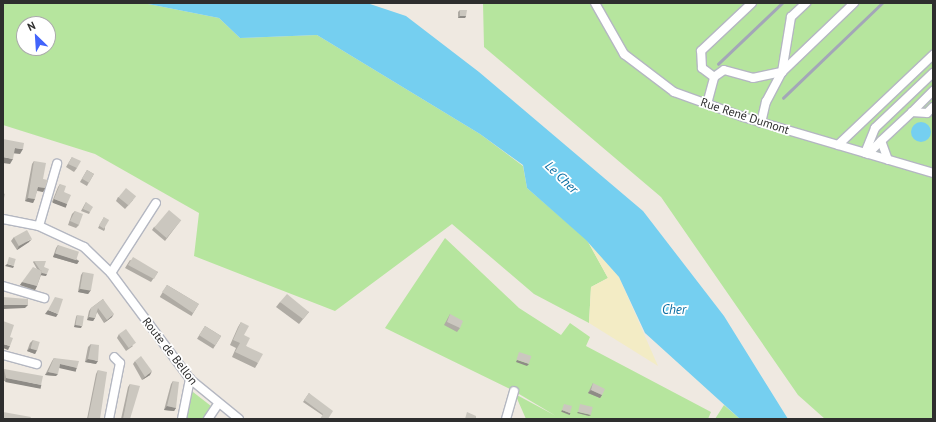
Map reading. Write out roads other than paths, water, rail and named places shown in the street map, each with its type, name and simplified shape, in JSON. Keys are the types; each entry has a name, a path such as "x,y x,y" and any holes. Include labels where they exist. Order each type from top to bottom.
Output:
{"street":[{"name":"Rue René Dumont","path":"595,3 624,54 674,92 761,123 933,173"},
{"path":"714,78 702,68 701,51 752,3"},
{"path":"782,72 791,17 806,3"},
{"path":"761,123 766,102 782,72 854,3"},
{"path":"838,145 933,55"},
{"path":"707,104 714,78 724,70 754,78 782,72"},
{"path":"866,154 875,128 933,73"},
{"path":"866,154 933,91"},
{"path":"912,112 927,113 933,107"},
{"path":"881,141 888,160"},
{"path":"39,226 57,164"},
{"path":"111,273 156,203"},
{"name":"Route de Bellon","path":"3,219 39,226 84,247 111,273 190,379 218,404 239,419"},
{"path":"3,286 44,298"},
{"path":"3,355 37,364"},
{"path":"109,419 120,363 114,357"},
{"path":"182,419 190,379"},
{"path":"506,419 514,391"},
{"path":"208,419 218,404"}],"water":[{"name":"Cher","path":"143,3 367,3 406,16 479,72 643,211 724,316 788,419 740,419 645,333 619,277 586,240 527,188 523,165 480,134 317,35 240,38 219,18"},
{"path":"921,122 928,125 931,132 928,139 921,142 914,139 911,132 914,125"}],"railway":[{"path":"718,64 782,3"},
{"path":"783,98 882,3"}],"water label":[{"name":"Le Cher","path":"561,178"}]}
